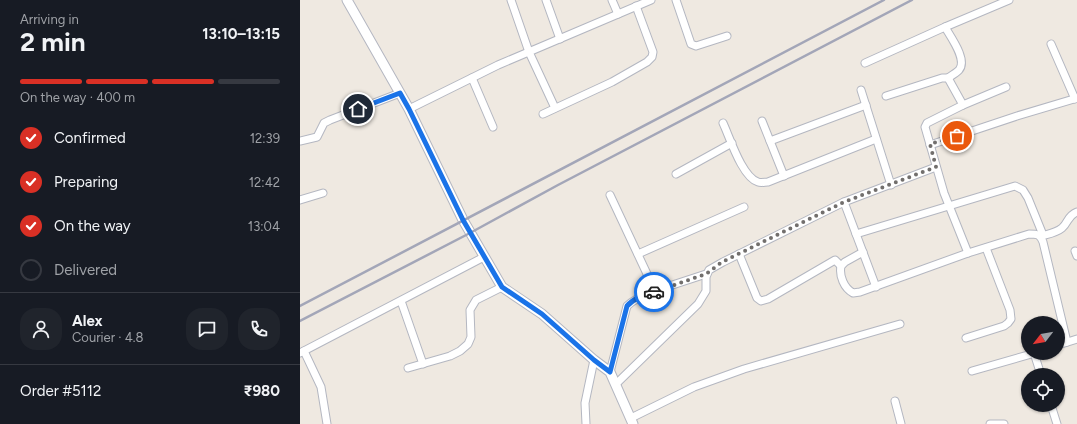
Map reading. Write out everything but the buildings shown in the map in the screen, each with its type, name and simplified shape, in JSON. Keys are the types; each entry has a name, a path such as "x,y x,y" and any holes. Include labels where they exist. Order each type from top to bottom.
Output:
{"main road":[{"path":"347,0 409,109 463,220 502,287 542,314 594,360 610,372 632,421"}],"street":[{"path":"511,0 529,52 555,108"},
{"path":"546,0 560,39"},
{"path":"612,0 618,14"},
{"path":"409,109 529,52 650,0"},
{"path":"676,0 691,44 696,46 727,36"},
{"path":"865,63 944,27 1009,0"},
{"path":"543,114 612,82 647,62 652,57 653,52 636,6"},
{"path":"886,96 942,78 948,78 959,70 961,65 960,54 944,27"},
{"path":"930,144 1076,99 1051,44"},
{"path":"472,78 493,128"},
{"path":"948,78 963,105"},
{"path":"968,253 949,207 925,127 927,123 963,105 1006,87"},
{"path":"861,90 891,185"},
{"path":"300,141 317,137 324,123 330,120 400,93"},
{"path":"770,141 866,105"},
{"path":"762,122 784,176"},
{"path":"723,123 740,162 750,177 759,183 768,182 784,176 876,139"},
{"path":"676,174 732,143"},
{"path":"610,372 627,306 632,301 645,294 707,274 739,254 844,202 936,167"},
{"path":"856,234 1015,186 1024,190 1042,236 1067,342 1077,339"},
{"path":"300,200 323,193"},
{"path":"610,196 648,276 650,288 645,294"},
{"path":"844,202 876,286"},
{"path":"638,254 744,207"},
{"path":"739,254 757,298 761,301 768,300 835,260 840,266 841,277 848,290 853,293 860,292 968,253 1029,234 1038,234 1042,236 1062,228 1071,214 1077,212"},
{"path":"966,338 1004,326 1011,319 1010,310 986,248"},
{"path":"840,266 863,252"},
{"path":"327,424 321,387 302,352 484,257"},
{"path":"616,384 698,304 706,291 707,274"},
{"path":"408,368 460,351 468,344 471,337 470,310 476,300 502,287"},
{"path":"401,301 422,364"},
{"path":"632,421 694,387 744,369 900,324"},
{"path":"972,371 1021,357"},
{"path":"586,424 586,403 594,360"},
{"path":"895,401 901,424"},
{"path":"1053,412 1057,424"},
{"path":"990,424 1004,424"}],"railway":[{"path":"300,306 884,0"},
{"path":"300,321 912,0"}],"way so far":[{"path":"654,292 706,274 709,270 722,262 844,202 936,167 930,144 957,136"}],"route":[{"path":"358,109 400,93 463,220 502,287 542,314 594,360 610,372 627,306 632,301 645,294 654,292"}]}
